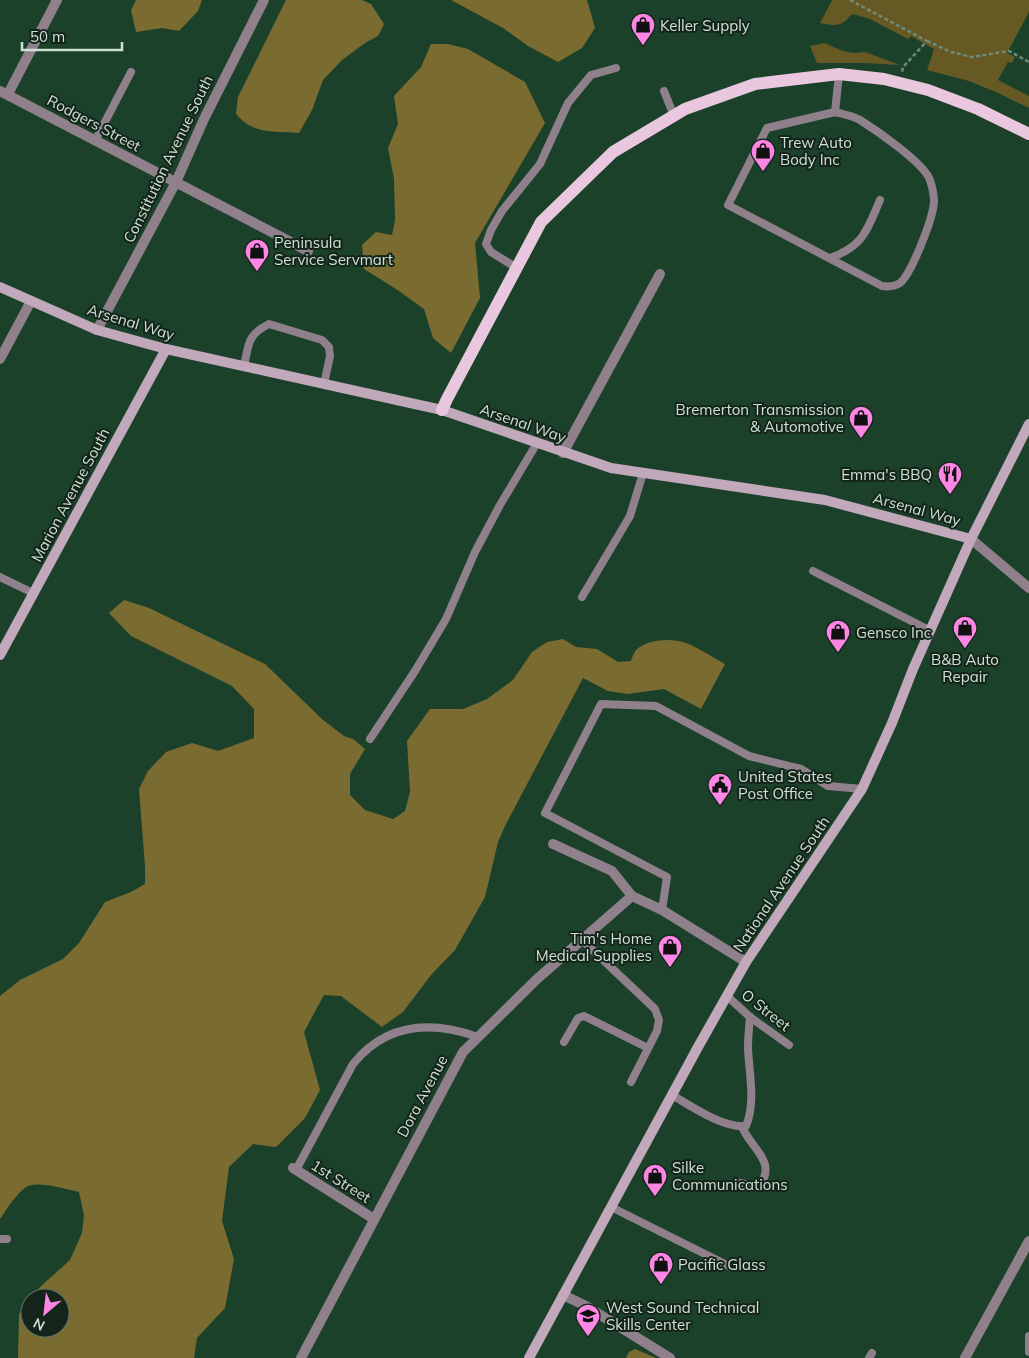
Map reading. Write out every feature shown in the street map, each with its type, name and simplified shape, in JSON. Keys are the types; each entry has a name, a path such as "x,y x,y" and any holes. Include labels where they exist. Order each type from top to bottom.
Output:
{"main road":[{"path":"442,410 541,222 613,152 685,109 755,84 839,74 900,83 928,90 978,109 1029,134"},
{"name":"Arsenal Way","path":"0,287 97,330 166,349 442,410 611,468 824,500 971,539"},
{"name":"Marion Avenue South","path":"0,655 166,349"},
{"name":"National Avenue South","path":"529,1358 726,996 746,962 862,789 971,539 1029,424"}],"street":[{"path":"4,92 57,0"},
{"name":"Constitution Avenue South","path":"97,330 176,182 204,119 264,0"},
{"name":"Rodgers Street","path":"4,92 308,252"},
{"path":"563,452 660,274"},
{"path":"0,359 31,301"},
{"name":"Arsenal Way","path":"971,539 1029,588"},
{"path":"553,844 612,871 632,896 662,910 746,962"},
{"name":"Dora Avenue","path":"301,1358 463,1052 537,979 632,896"},
{"name":"1st Street","path":"294,1169 374,1219"},
{"path":"967,1357 1029,1241"},
{"path":"563,1295 586,1306 670,1358"}],"lane":[{"path":"517,268 491,252 486,244 491,230 502,211 540,164 568,103 591,75 616,68"},
{"path":"95,141 131,72"},
{"path":"835,112 839,74"},
{"path":"664,91 674,116"},
{"path":"835,112 859,120 918,164 929,178 934,201 932,216 919,250 905,277 899,284 891,287 882,286 830,258 728,205 767,128 835,112"},
{"path":"830,258 850,250 861,240 867,231 880,200"},
{"path":"244,366 251,338 258,330 269,324 322,340 329,347 330,356 324,384"},
{"path":"370,739 446,619 475,552 500,505 537,443"},
{"path":"582,597 630,516 643,473"},
{"path":"813,571 930,630"},
{"path":"0,577 33,593"},
{"path":"662,910 668,877 544,813 601,704 656,706 749,756 801,768 828,786 862,789"},
{"path":"582,940 655,1009 659,1020 657,1031 631,1082"},
{"name":"O Street","path":"726,996 750,1017 789,1045"},
{"path":"564,1042 578,1018 584,1016 648,1048"},
{"path":"672,1095 706,1115 746,1126 749,1118 751,1093 748,1048 750,1017"},
{"path":"294,1169 353,1064 364,1050 396,1032 426,1027 451,1029 478,1037"},
{"path":"740,1183 759,1186 765,1170 760,1152 744,1134 742,1126"},
{"path":"611,1207 732,1267"},
{"path":"1029,1336 1029,1352"}],"path":[{"path":"850,0 927,42 951,52 972,57 1009,51 1029,62"},
{"path":"900,83 903,67 927,42"}],"shaded area":[{"path":"136,0 202,0 198,11 179,31 162,28 136,32 131,10"},
{"path":"286,0 362,0 371,4 384,24 378,36 342,60 323,80 312,110 299,133 272,132 257,129 243,121 236,114 238,97"},
{"path":"451,0 587,0 595,28 582,48 558,62 528,46 503,28"},
{"path":"832,0 1029,0 1029,12 1007,53 1015,57 1012,63 1008,62 998,80 1029,96 1029,108 969,81 927,70 934,49 911,36 908,39 870,19 853,14 838,25 820,23"},
{"path":"824,43 843,51 853,53 865,52 900,65 817,63 810,46"},
{"path":"431,44 448,44 468,49 525,82 545,123 475,243 480,298 451,353 433,338 424,309 364,269 362,245 376,232 392,235 395,220 394,179 388,148 398,124 394,96 421,67"},
{"path":"124,600 149,608 265,664 323,720 365,749 350,774 350,795 365,810 393,819 405,811 410,792 407,741 430,709 463,709 487,699 513,680 532,652 547,642 563,639 576,647 597,649 618,662 631,661 636,650 641,646 660,640 674,640 691,645 725,664 701,709 664,689 627,694 608,691 583,678 505,826 498,842 485,897 455,950 431,975 403,1012 382,1027 341,996 324,995 304,1032 320,1090 305,1118 276,1147 253,1144 229,1167 222,1221 234,1259 225,1308 197,1338 194,1358 18,1358 20,1313 20,1338 70,1338 70,1288 39,1288 70,1260 82,1233 84,1215 79,1192 39,1184 28,1186 20,1192 0,1219 0,996 20,980 63,959 79,943 105,902 131,892 145,884 139,789 148,771 166,752 192,743 218,751 254,738 254,709 232,686 131,636 109,613"},
{"path":"635,1349 656,1358 626,1358 629,1352"}],"place":[{"name":"Keller Supply","path":"643,46"},
{"name":"Trew Auto Body Inc","path":"763,172"},
{"name":"Peninsula Service Servmart","path":"257,272"},
{"name":"Bremerton Transmission & Automotive","path":"861,439"},
{"name":"Emma's BBQ","path":"950,495"},
{"name":"B&B Auto Repair","path":"965,649"},
{"name":"Gensco Inc","path":"838,653"},
{"name":"United States Post Office","path":"720,806"},
{"name":"Tim's Home Medical Supplies","path":"670,968"},
{"name":"Silke Communications","path":"655,1197"},
{"name":"Pacific Glass","path":"661,1285"},
{"name":"West Sound Technical Skills Center","path":"588,1337"}]}
